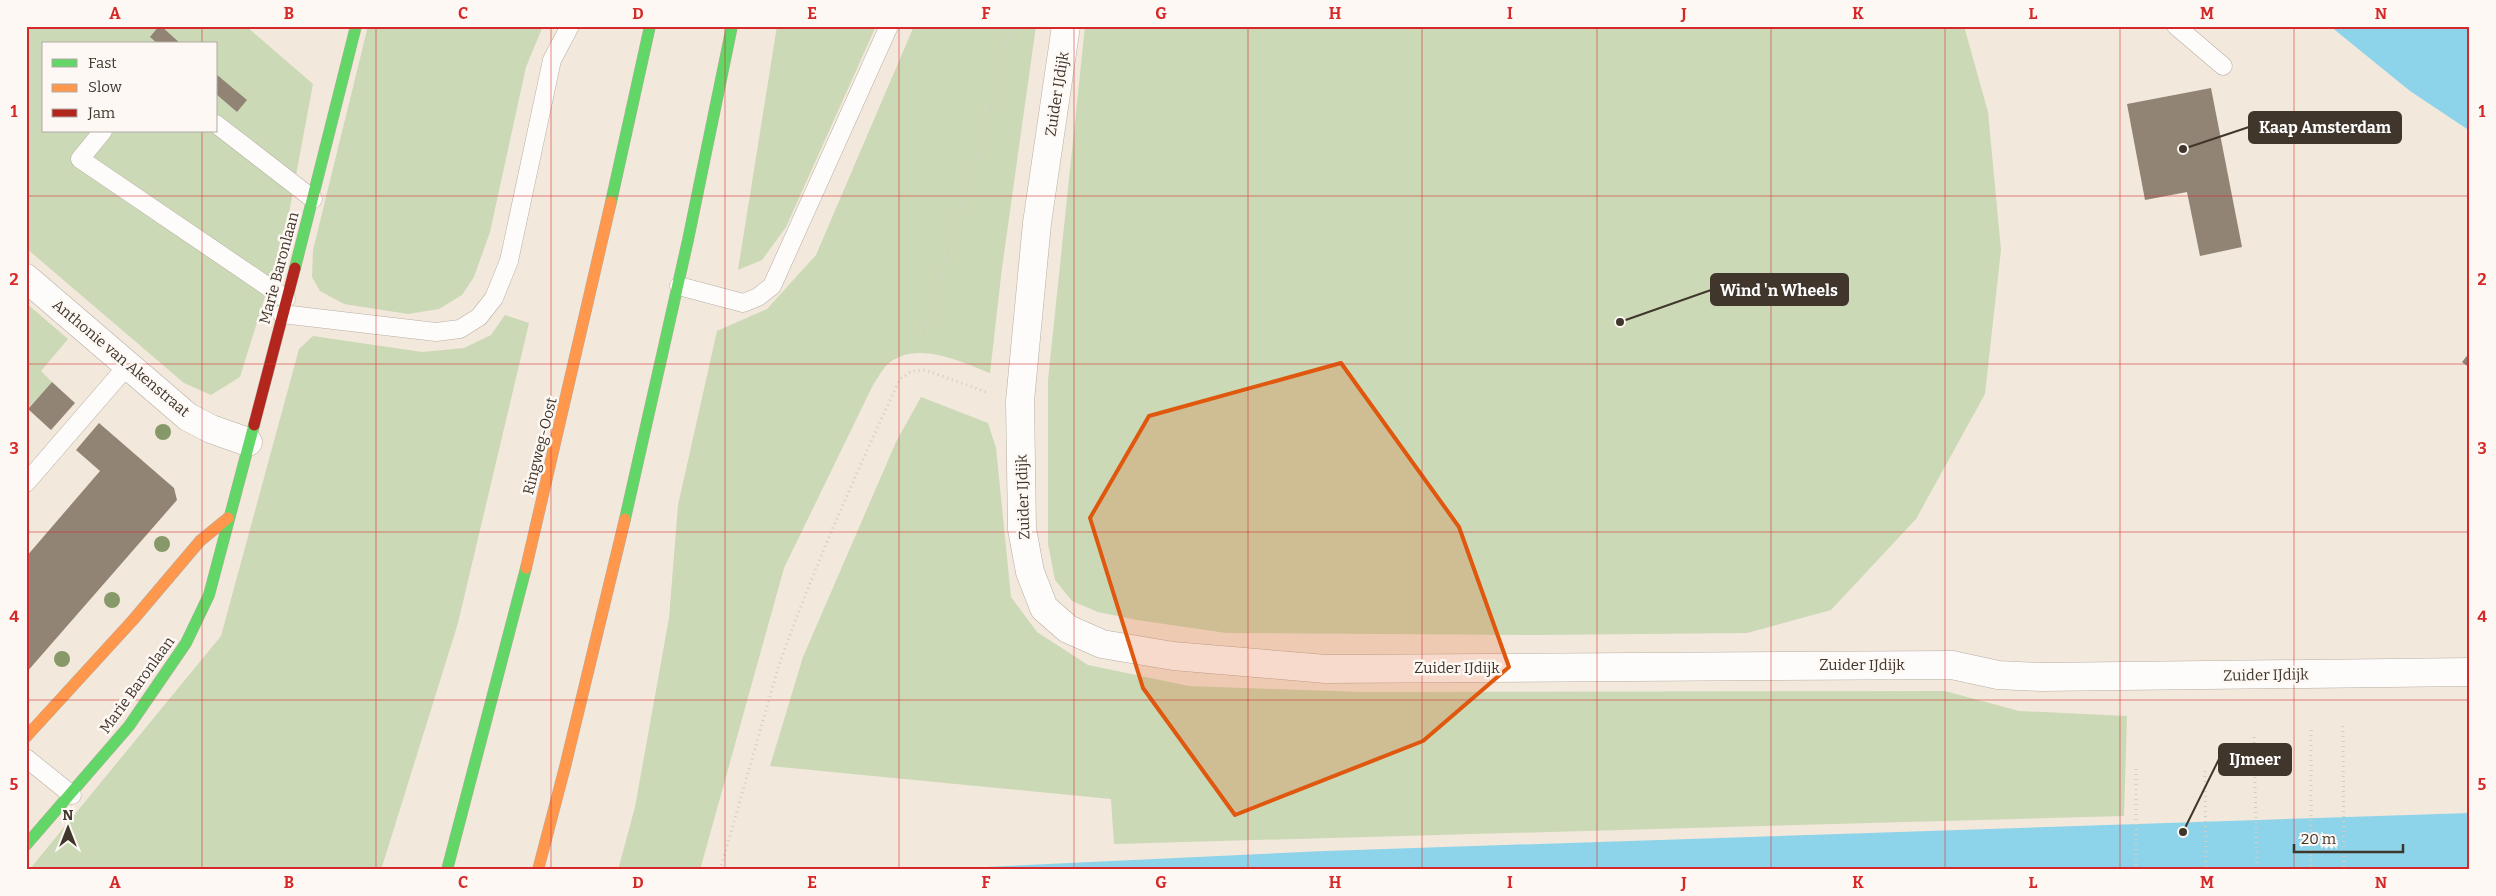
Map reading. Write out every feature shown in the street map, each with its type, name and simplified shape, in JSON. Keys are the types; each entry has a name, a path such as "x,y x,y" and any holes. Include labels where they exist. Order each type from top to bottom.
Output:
{"main road":[{"name":"Marie Baronlaan","path":"26,845 72,795 134,718 183,648 209,595 222,553 228,518 313,199 356,26"},
{"name":"Ringweg-Oost","path":"447,870 489,718 583,332 650,26"},
{"path":"538,870 559,795 628,509 679,286 732,26"},
{"path":"26,737 133,620 200,541 228,518"}],"street":[{"name":"Zuider IJdijk","path":"1066,26 1037,223 1020,401 1022,529 1030,572 1044,608 1068,629 1102,644 1173,656 1326,669 1952,665 1998,676 2041,677 2470,672"},
{"name":"Anthonie van Akenstraat","path":"26,278 188,416 211,428 248,442"}],"lane":[{"path":"102,132 80,159 284,307 436,332 460,329 478,316 494,298 509,261 552,60 570,26"},
{"path":"679,286 743,303 758,297 772,286 889,26"},
{"path":"2176,26 2223,66"},
{"path":"218,126 313,199"},
{"path":"26,483 128,365"},
{"path":"26,758 72,795"}],"path":[{"path":"923,336 995,94 1010,26"},
{"path":"720,870 790,634 811,580 900,379 912,371 925,370 1007,400 1020,401"},
{"path":"2343,726 2344,870"},
{"path":"2311,730 2311,870"},
{"path":"2254,737 2257,870"},
{"path":"2136,769 2136,870"},
{"path":"2205,771 2206,870"}],"highlighted area":[{"path":"1341,363 1459,527 1509,667 1423,741 1235,815 1143,688 1090,518 1149,416"}],"green space":[{"path":"26,26 246,26 313,84 286,229 240,377 211,395 184,383 26,248"},
{"path":"368,26 543,26 526,67 490,232 474,277 462,295 439,309 408,314 344,304 320,291 312,277 313,250"},
{"path":"777,26 876,26 786,227 762,260 738,270"},
{"path":"914,26 1036,26 1002,268 990,373 953,359 926,353 900,356 885,368 873,385 784,568 700,870 618,870 635,807 669,618 678,505 717,331 767,309 816,255"},
{"path":"1085,26 1964,26 1988,112 2001,250 1985,394 1916,519 1831,610 1747,633 1538,635 1226,633 1137,620 1098,612 1072,601 1055,580 1048,544 1048,380"},
{"path":"26,303 68,339 41,371 52,382 26,410"},
{"path":"505,315 529,323 458,623 381,870 29,870 221,636 299,349 313,336 422,352 464,348 491,335"},
{"path":"921,397 988,423 996,448 1011,597 1037,632 1088,665 1189,686 1362,692 1945,691 2019,711 2127,716 2124,816 1114,844 1111,799 770,766 803,657 896,442"}],"water":[{"path":"2330,26 2470,26 2470,131 2410,91"},
{"path":"2470,813 2470,870 922,870 1325,851"}],"building":[{"path":"161,26 179,42 156,42 150,37"},
{"path":"218,76 247,100 237,112 218,96"},
{"path":"2211,88 2242,247 2200,256 2187,192 2145,200 2127,104"},
{"path":"2470,352 2470,368 2462,362"},
{"path":"52,382 75,403 51,430 28,409"},
{"path":"99,423 174,488 177,500 26,673 26,557 100,471 76,450"}],"traffic: fast":[{"path":"295,268 356,26"},
{"path":"611,202 650,26"},
{"path":"625,519 688,240 732,26"},
{"path":"26,845 129,726 186,643 209,595 254,425"},
{"path":"447,870 526,568"}],"traffic: slow":[{"path":"526,568 611,202"},
{"path":"26,737 133,620 200,541 228,518"},
{"path":"538,870 625,519"}],"traffic: jam":[{"path":"254,425 295,268"}],"place":[{"name":"Kaap Amsterdam","path":"2183,149"},
{"name":"Wind 'n Wheels","path":"1620,322"},
{"name":"IJmeer","path":"2183,832"}]}
